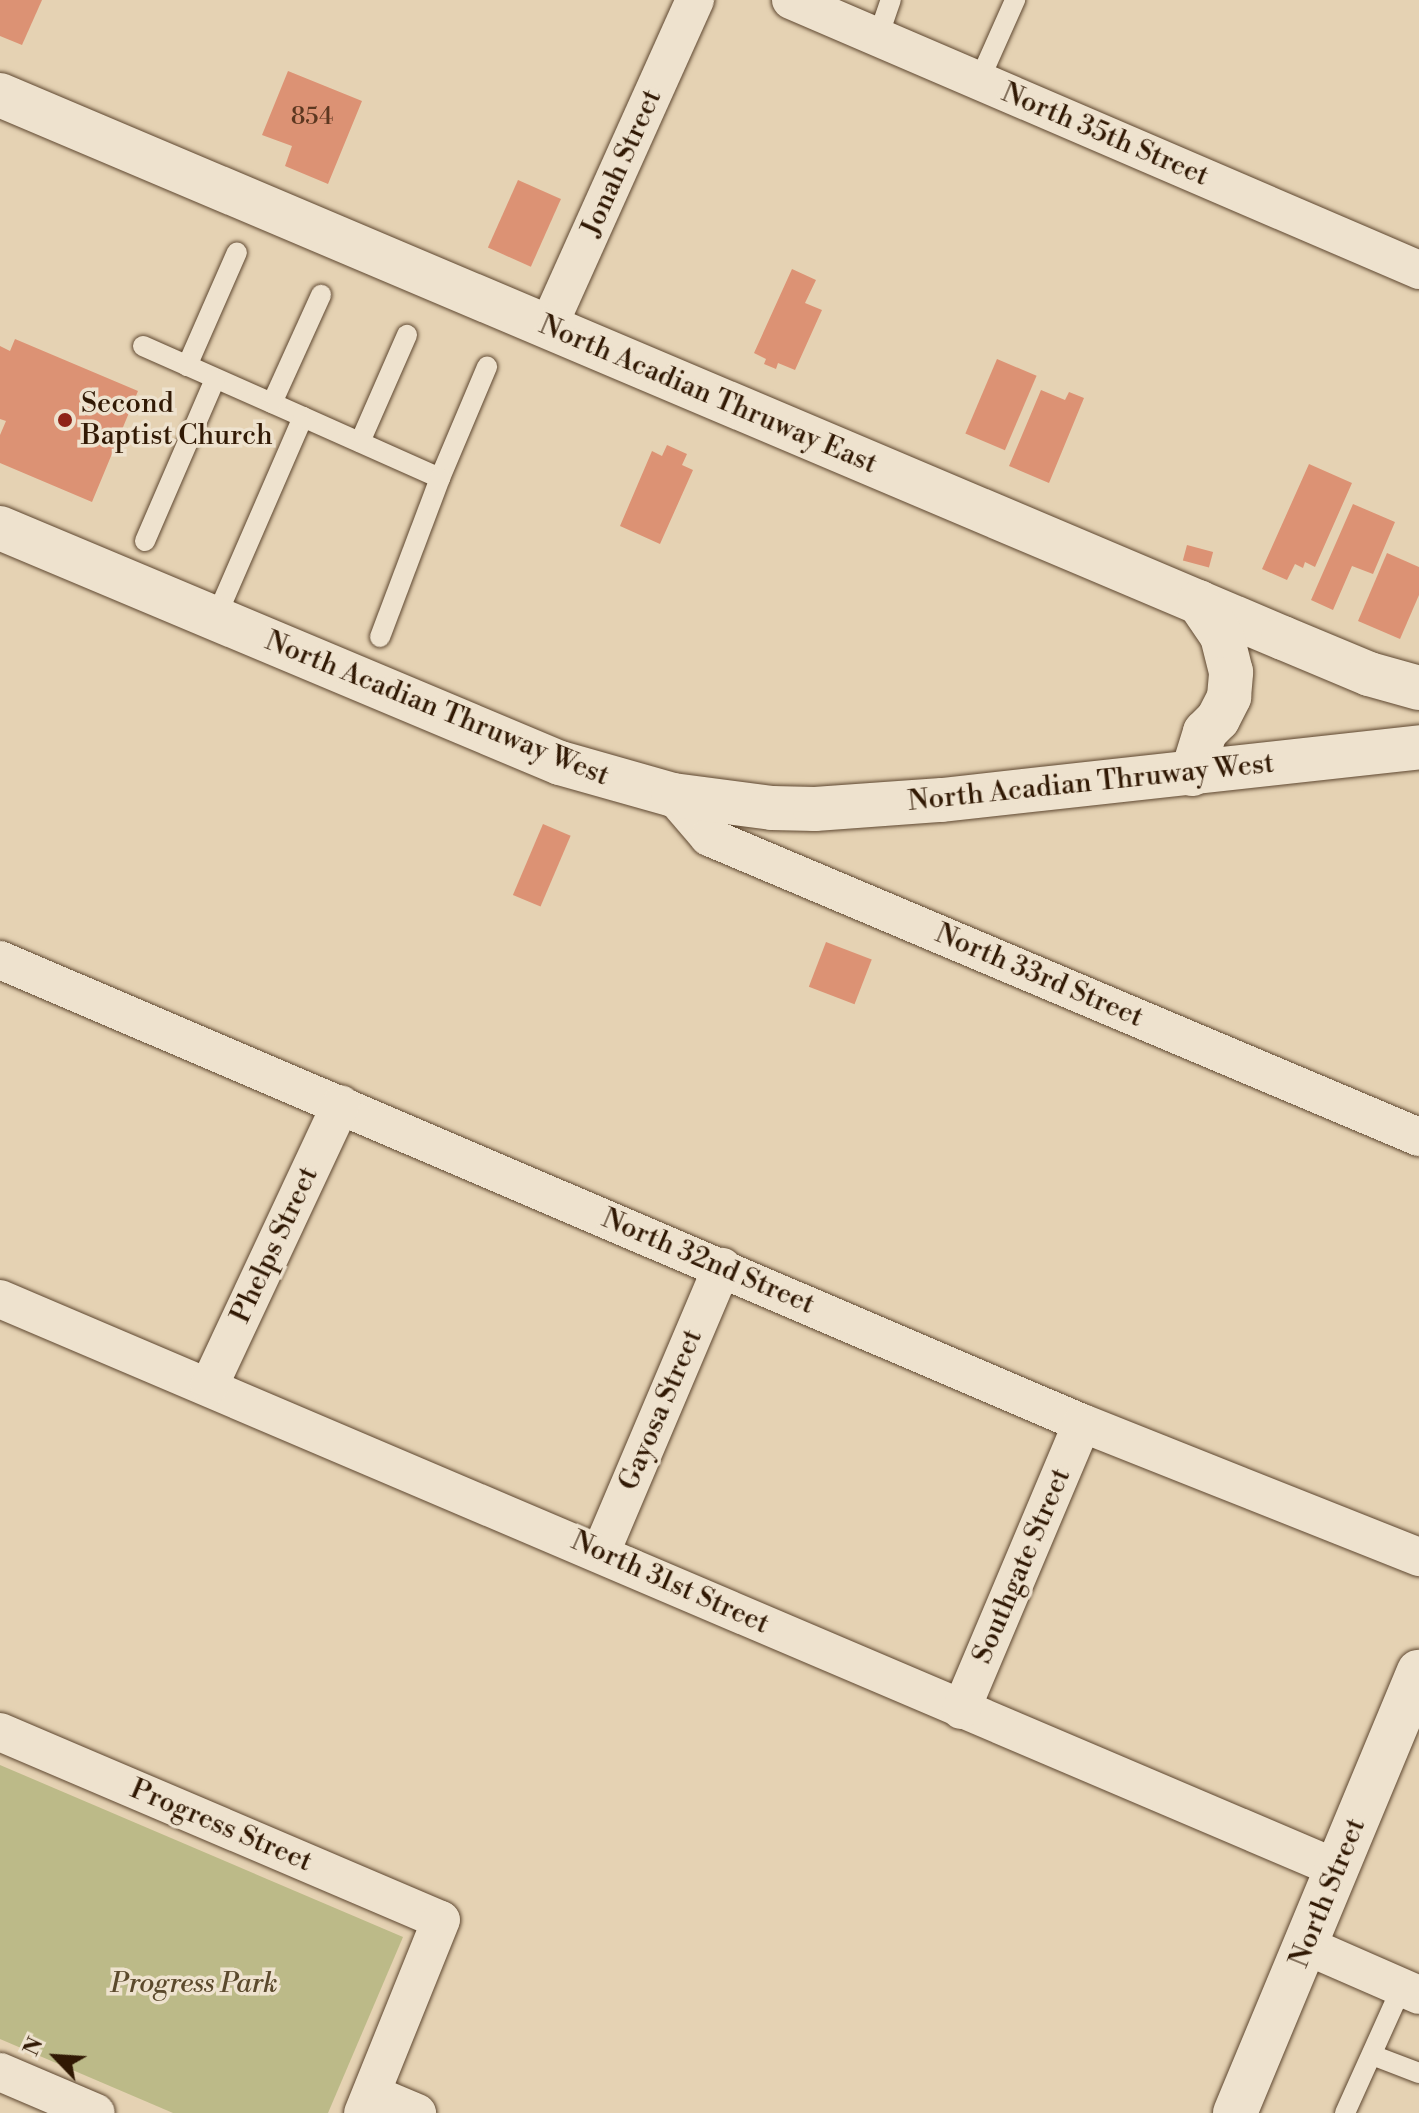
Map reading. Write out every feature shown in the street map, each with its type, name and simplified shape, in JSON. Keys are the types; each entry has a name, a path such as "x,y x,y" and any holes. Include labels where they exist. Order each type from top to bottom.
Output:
{"street":[{"name":"Jonah Street","path":"548,327 695,0"},
{"name":"North 35th Street","path":"791,0 1419,270"},
{"name":"North Acadian Thruway East","path":"0,95 1369,674 1419,688"},
{"name":"North Acadian Thruway West","path":"0,528 560,763 673,795 772,808 815,809 942,800 1419,747"},
{"path":"1192,774 1205,732 1218,719 1229,697 1231,672 1222,636 1199,602"},
{"name":"North 33rd Street","path":"673,795 709,837 1419,1137"},
{"name":"North 32nd Street","path":"0,960 1082,1423 1419,1557"},
{"name":"Phelps Street","path":"209,1386 341,1104"},
{"name":"Gayosa Street","path":"601,1552 722,1267"},
{"name":"North 31st Street","path":"0,1299 601,1552 961,1710 1338,1869"},
{"name":"Southgate Street","path":"961,1710 1082,1423"},
{"name":"North Street","path":"1235,2113 1419,1672"},
{"name":"Progress Street","path":"0,1732 441,1920 367,2104"},
{"path":"1307,1946 1410,1991"},
{"path":"0,2072 96,2113"},
{"path":"367,2104 417,2113"}],"lane":[{"path":"878,37 891,0"},
{"path":"979,81 1015,0"},
{"path":"187,366 237,252"},
{"path":"272,403 321,295"},
{"path":"360,442 407,335"},
{"path":"143,346 440,478"},
{"path":"380,637 440,478 487,367"},
{"path":"145,541 215,379"},
{"path":"215,619 303,417"},
{"path":"1345,2113 1372,2055 1410,1991"},
{"path":"1372,2055 1419,2073"}],"green space":[{"name":"Progress Park","path":"0,1765 403,1937 328,2113 173,2113 0,2039"}],"building":[{"path":"0,0 42,0 22,45 0,36"},
{"path":"288,71 362,101 328,184 285,166 292,146 262,135"},
{"path":"518,180 561,199 531,267 488,248"},
{"path":"792,269 816,280 805,303 822,310 795,370 778,363 776,369 764,364 766,359 754,353"},
{"name":"Second Baptist Church","path":"15,339 138,391 92,502 0,463 0,435 6,421 0,419 0,346 10,351"},
{"path":"997,359 1037,376 1005,450 965,434"},
{"path":"1041,390 1065,400 1069,392 1084,398 1049,483 1009,466"},
{"path":"667,445 687,454 682,465 693,470 660,544 620,526 652,451 662,456"},
{"path":"1309,464 1352,483 1315,567 1305,562 1303,568 1295,564 1287,580 1262,569"},
{"path":"1353,504 1395,522 1373,574 1352,566 1333,610 1311,600"},
{"path":"1187,545 1213,552 1209,567 1183,560"},
{"path":"1387,553 1419,567 1419,595 1400,639 1358,621"},
{"path":"543,824 571,836 541,907 513,895"},
{"path":"826,942 872,960 855,1004 809,987"}],"place":[{"name":"Second Baptist Church","path":"65,420"}]}
